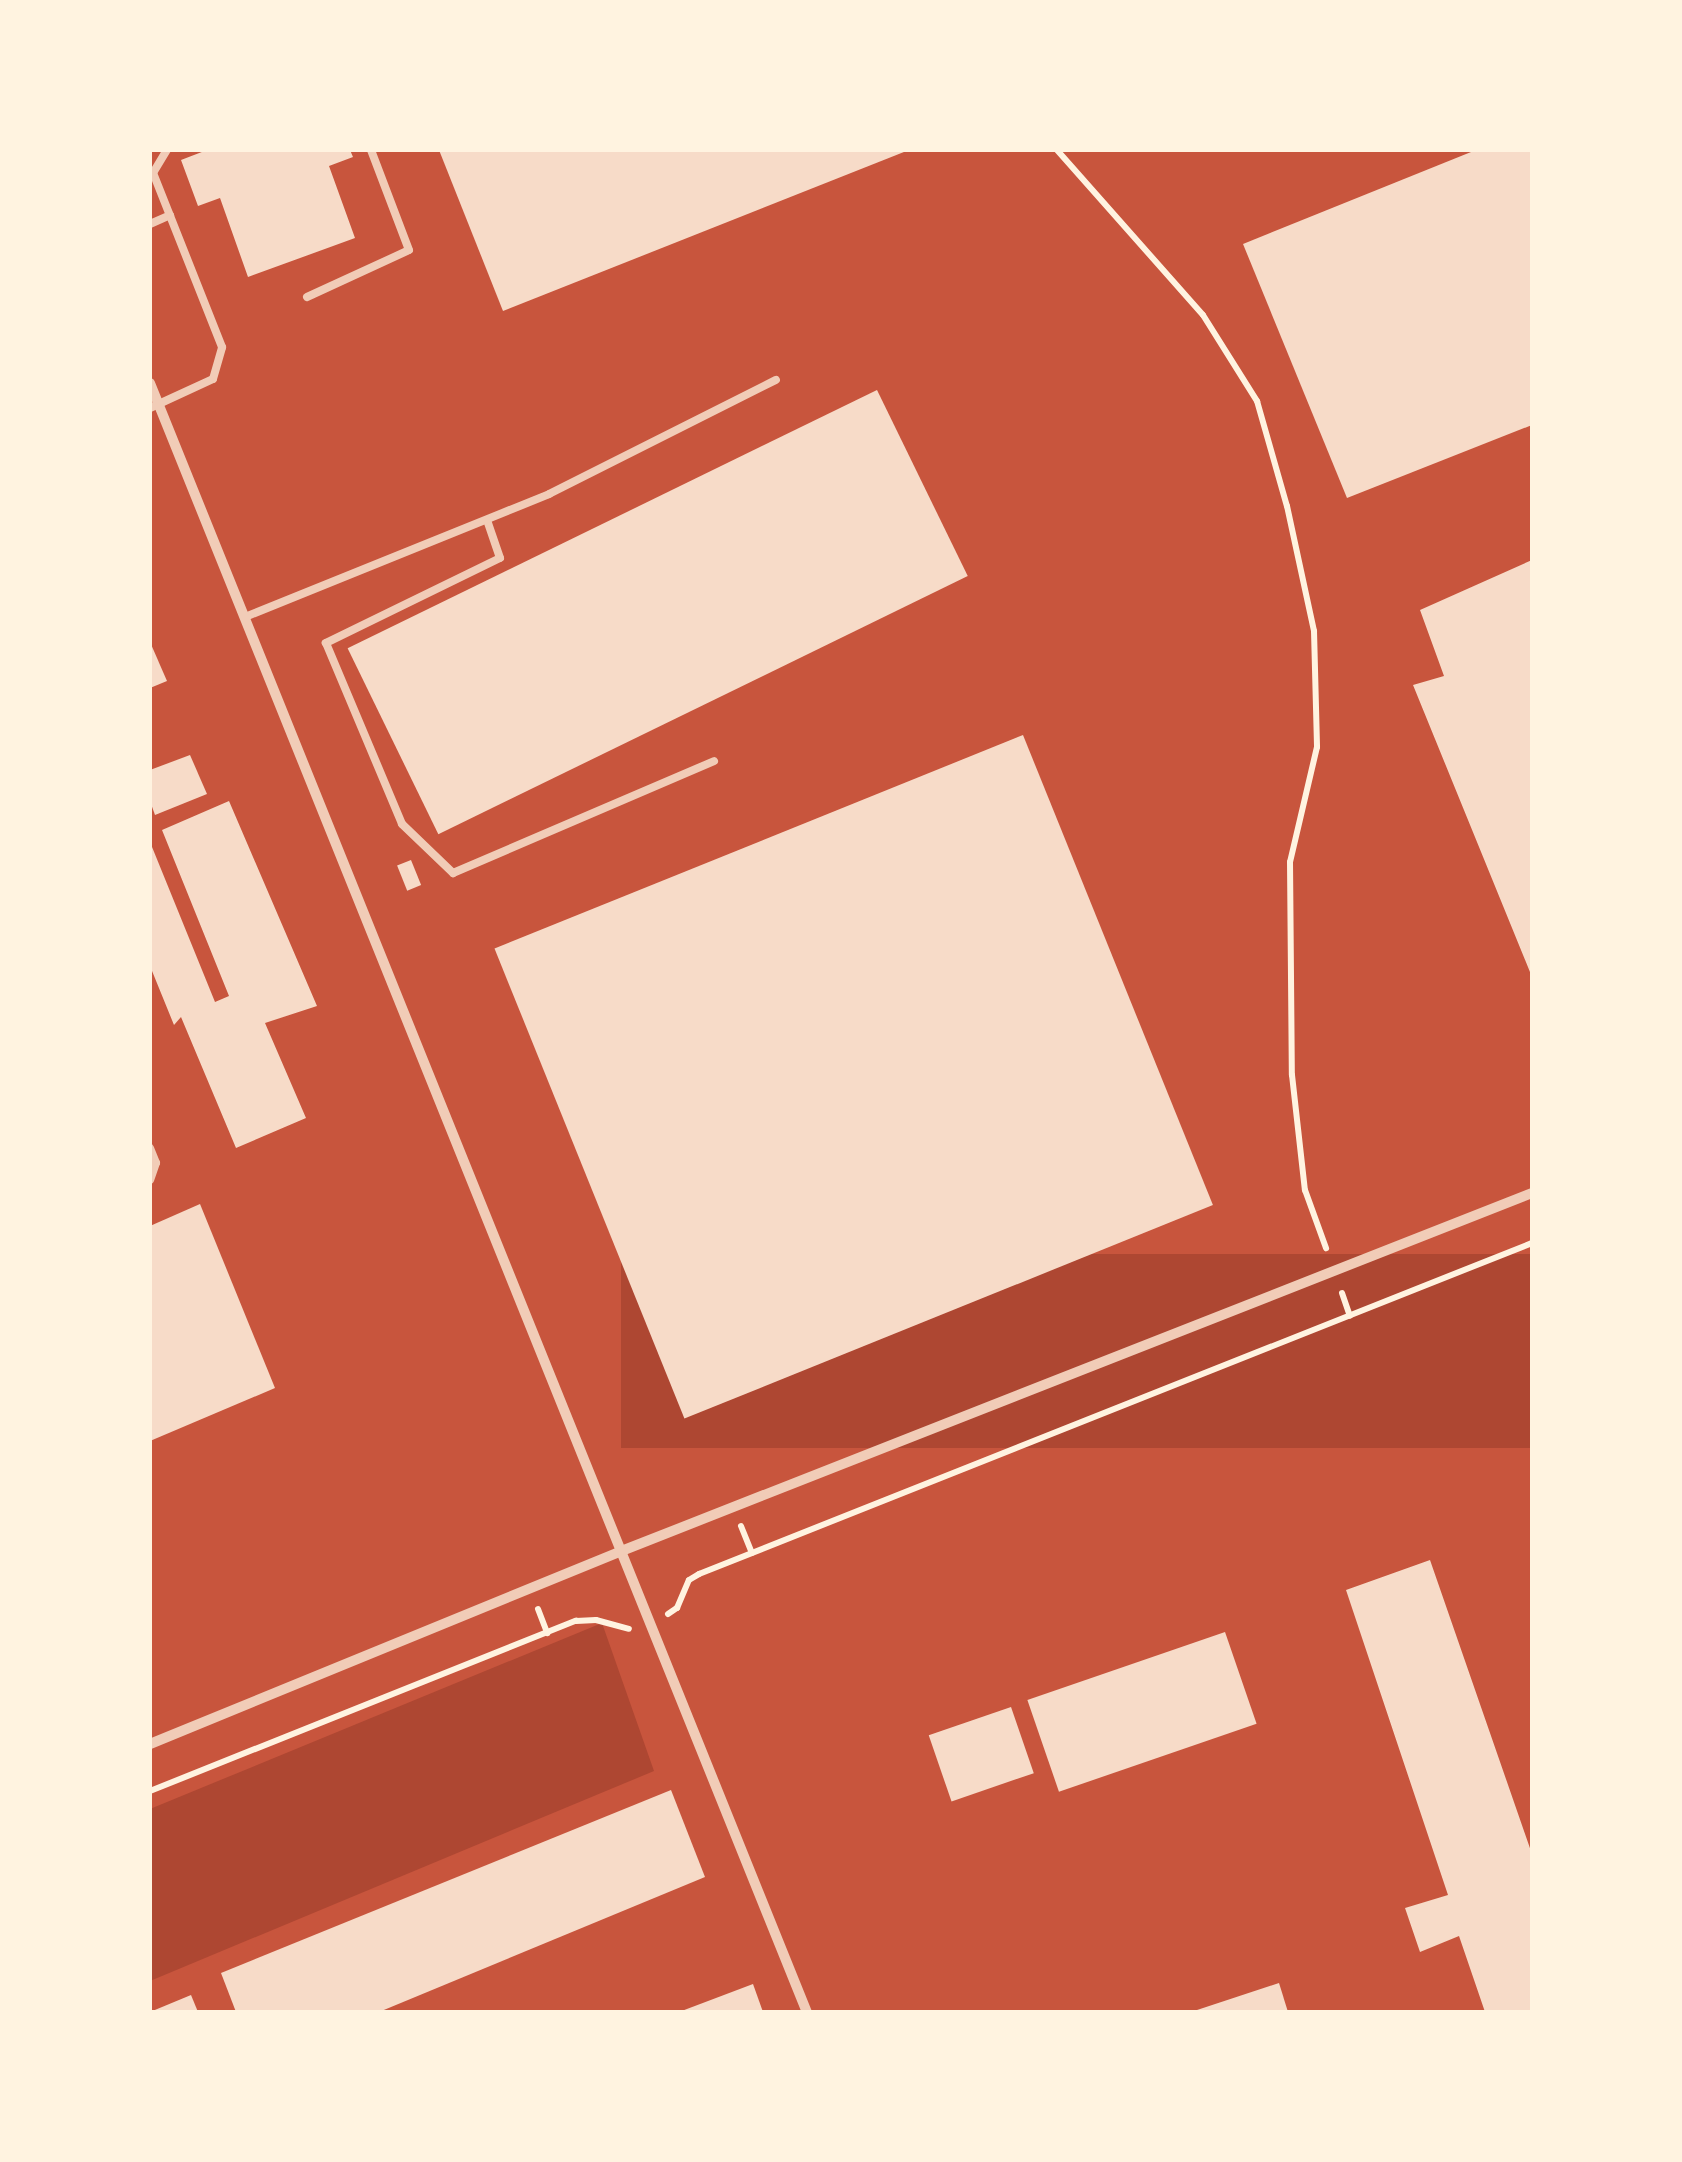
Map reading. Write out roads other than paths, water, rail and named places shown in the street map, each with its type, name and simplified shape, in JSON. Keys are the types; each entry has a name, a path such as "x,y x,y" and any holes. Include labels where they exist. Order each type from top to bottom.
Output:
{"street":[{"path":"150,382 154,406 245,617 807,2012"},
{"path":"150,1744 624,1550 1532,1193"}],"lane":[{"path":"154,406 213,379 222,347 153,173 167,150"},
{"path":"307,297 410,250 371,150"},
{"path":"150,224 170,216"},
{"path":"245,617 550,494 776,380"},
{"path":"487,520 500,558 326,643 402,824 453,873 714,760"},
{"path":"150,1148 156,1164 150,1180"}]}
